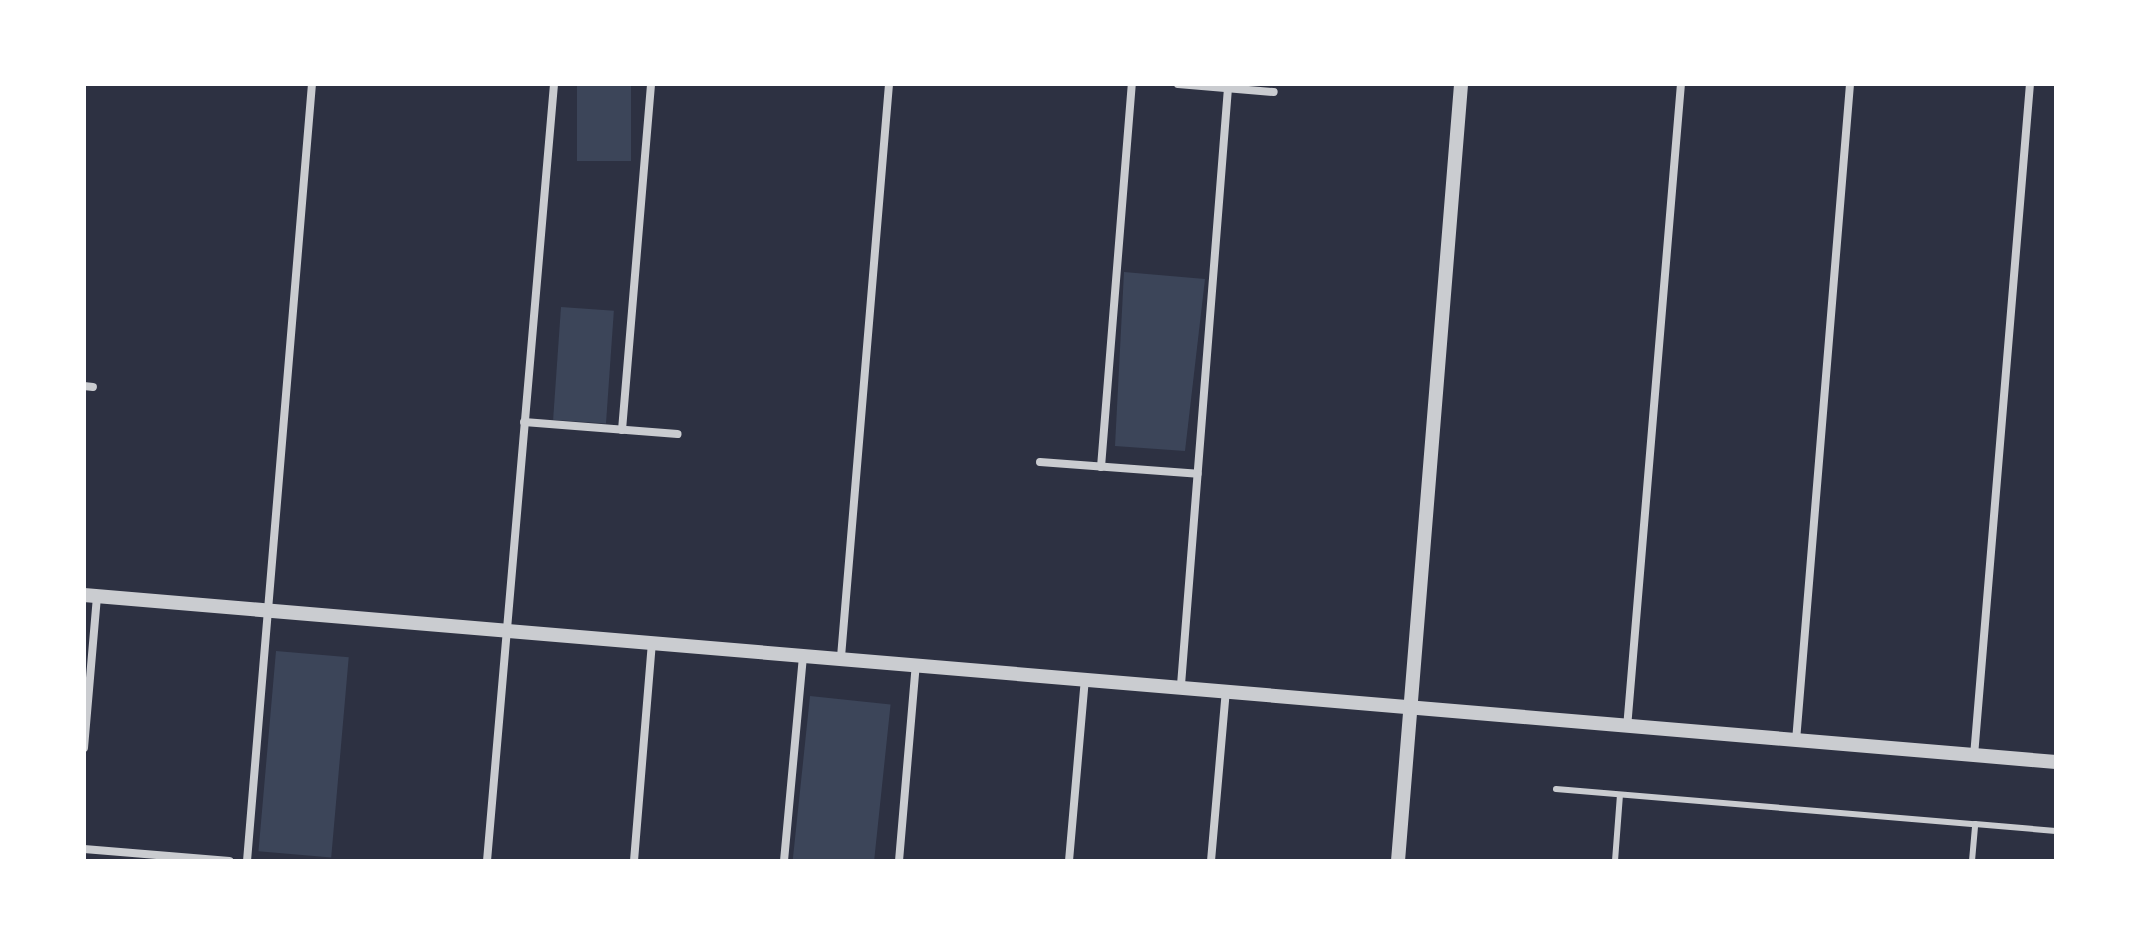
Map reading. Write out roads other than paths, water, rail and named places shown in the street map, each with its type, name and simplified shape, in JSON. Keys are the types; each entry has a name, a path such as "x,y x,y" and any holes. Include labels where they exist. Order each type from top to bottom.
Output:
{"street":[{"path":"247,861 312,84"},
{"path":"487,861 554,84"},
{"path":"622,430 651,84"},
{"path":"841,657 889,84"},
{"path":"1101,467 1132,84"},
{"path":"1178,84 1274,92"},
{"path":"1398,861 1461,84"},
{"path":"1627,728 1681,84"},
{"path":"1796,741 1850,84"},
{"path":"1974,756 2030,84"},
{"path":"1181,685 1228,88"},
{"path":"524,422 678,434"},
{"path":"1040,462 1198,474"},
{"path":"84,748 90,595 1411,704 1627,728 2056,762"},
{"path":"634,861 652,642"},
{"path":"784,861 803,654"},
{"path":"899,861 916,663"},
{"path":"1069,861 1085,677"},
{"path":"1211,861 1226,689"},
{"path":"84,849 230,861"}],"lane":[{"path":"1556,789 2056,831"},
{"path":"1615,861 1620,795"},
{"path":"1972,861 1975,824"}]}
